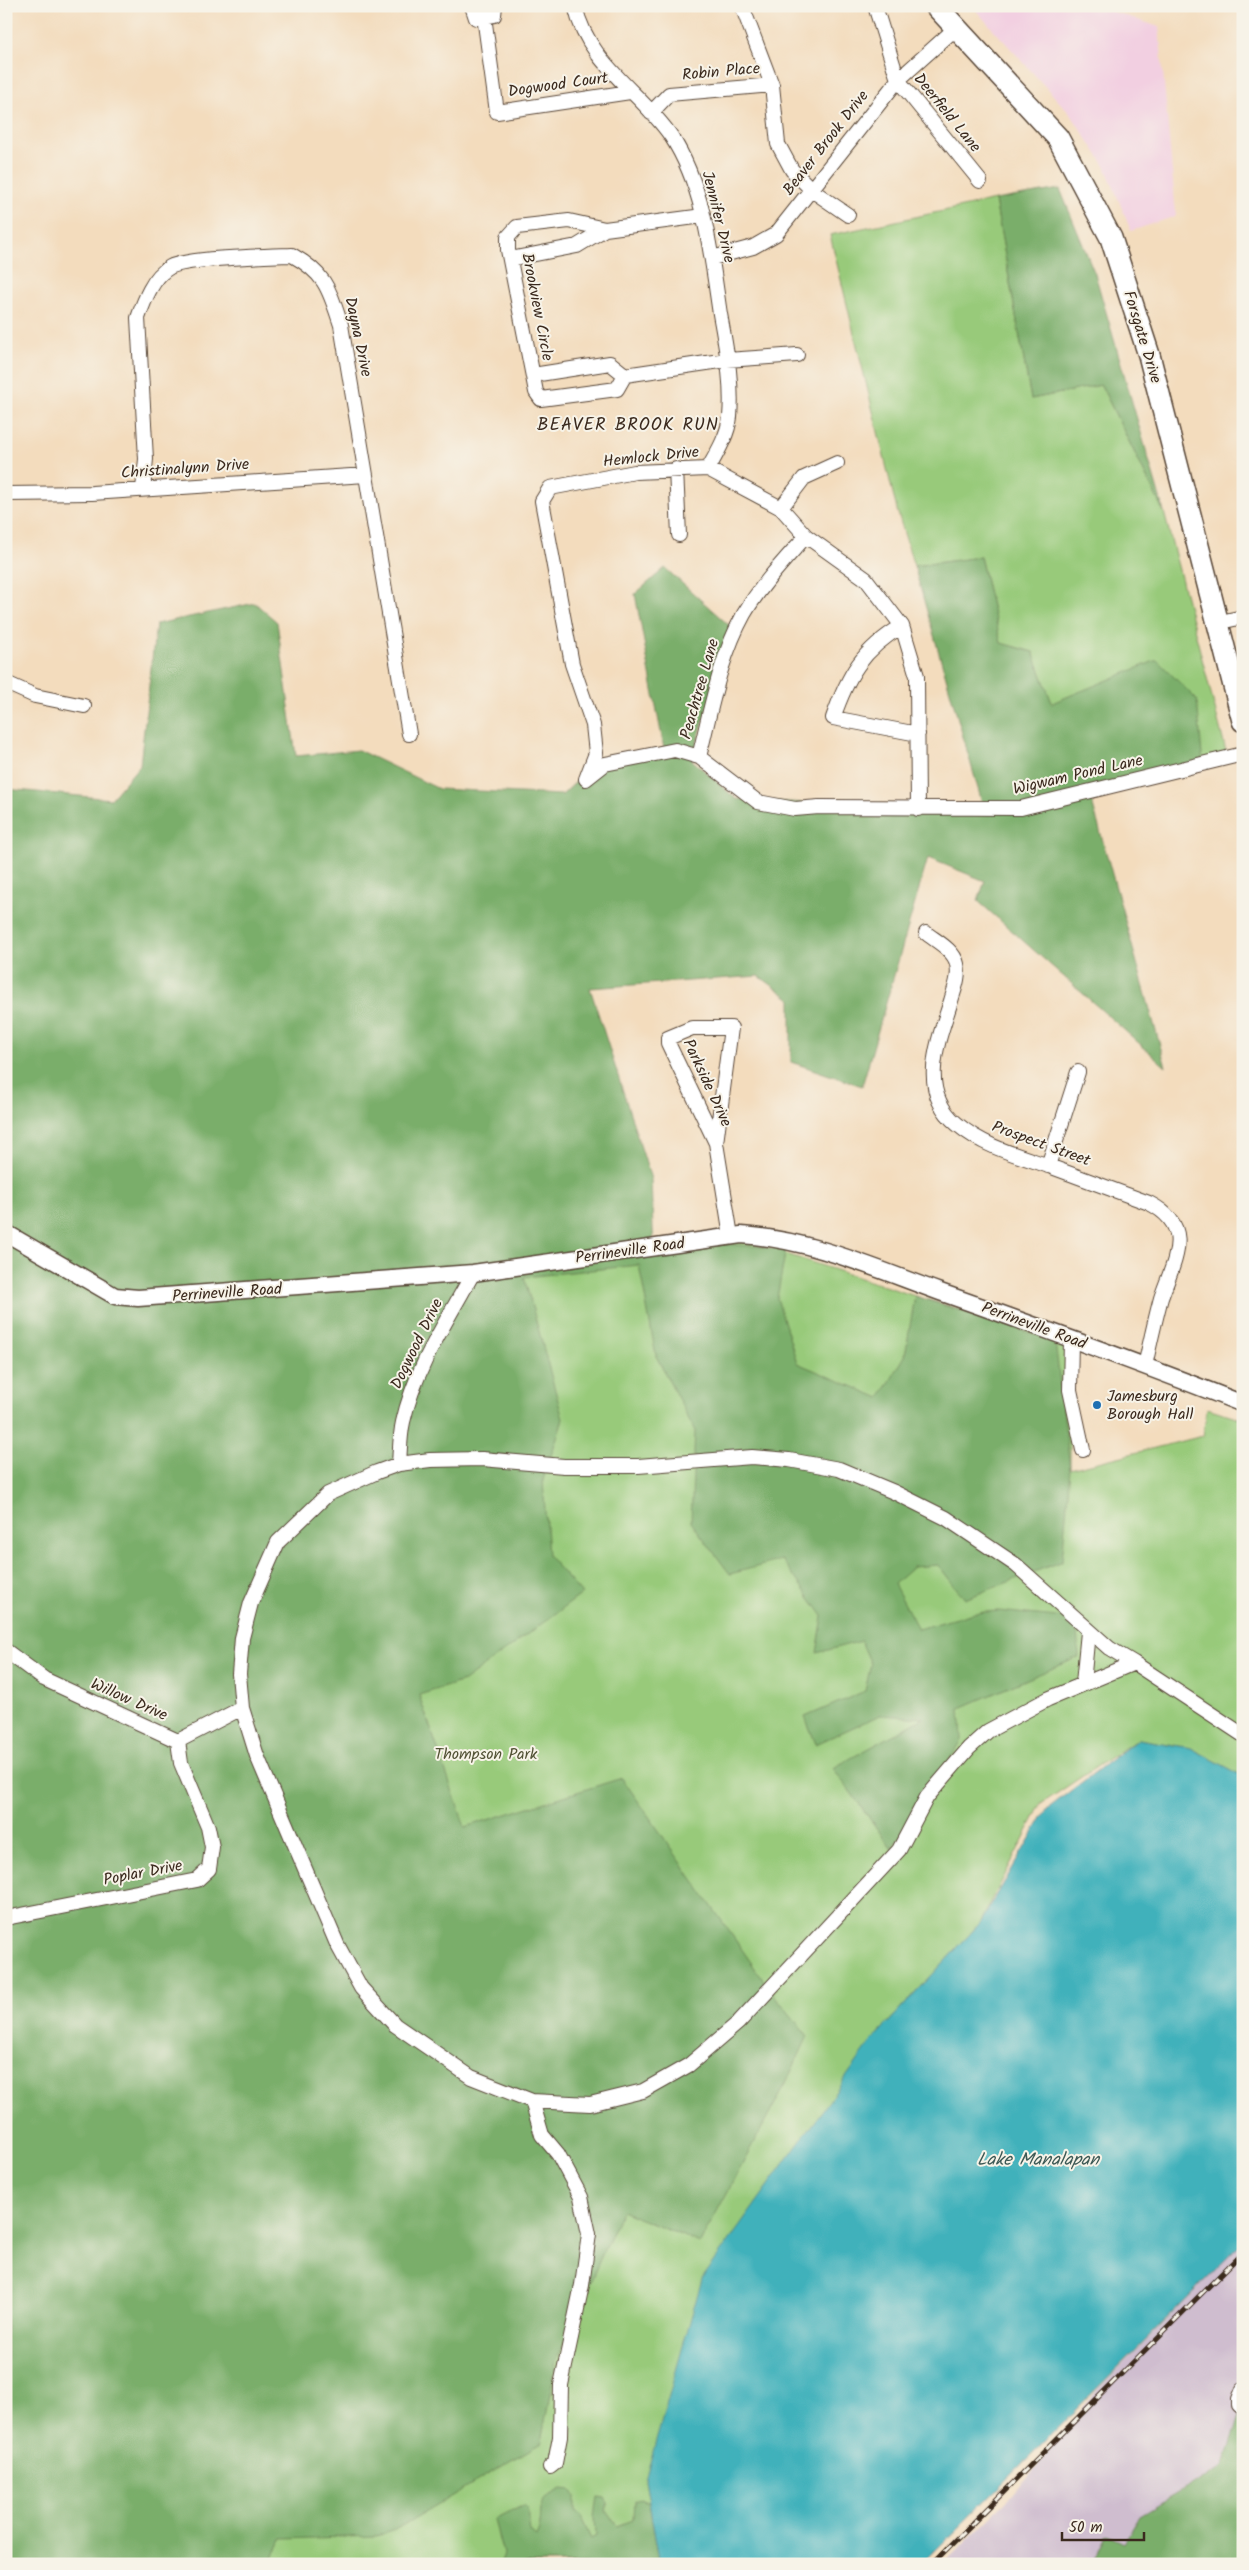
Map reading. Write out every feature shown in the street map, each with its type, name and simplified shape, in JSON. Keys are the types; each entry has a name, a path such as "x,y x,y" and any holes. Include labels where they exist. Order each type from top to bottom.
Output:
{"main road":[{"name":"Forsgate Drive","path":"936,6 1058,138 1110,238 1149,354 1216,623 1243,721"}],"street":[{"path":"472,6 476,18 494,15 495,6"},
{"name":"Jennifer Drive","path":"575,6 591,46 670,136 689,169 703,216 712,258 730,380 730,418 722,445 708,469"},
{"path":"742,6 772,85 778,144 792,170 812,191 848,215"},
{"name":"Deerfield Lane","path":"875,6 898,80 980,181"},
{"name":"Dogwood Court","path":"484,16 497,112 630,92"},
{"name":"Beaver Brook Drive","path":"712,258 753,247 776,234 812,191 898,80 956,28"},
{"name":"Robin Place","path":"651,114 669,94 772,85"},
{"name":"Brookview Circle","path":"533,375 610,362 625,375 617,389 541,398 536,392 510,259 508,237 517,227 569,221 605,229 703,216"},
{"path":"510,259 577,246 605,229"},
{"name":"Dayna Drive","path":"143,488 146,458 138,318 144,299 170,267 189,262 292,255 322,276 333,299 341,325 409,734"},
{"path":"625,375 728,360 797,355"},
{"path":"781,508 804,478 837,463"},
{"path":"676,469 679,535"},
{"name":"Hemlock Drive","path":"699,756 675,750 616,761 605,764 586,779 596,753 593,725 572,664 542,501 550,488 635,472 708,469 781,508 806,536 866,579 902,626 917,676 918,809"},
{"name":"Christinalynn Drive","path":"6,494 92,493 143,488 366,476"},
{"name":"Peachtree Lane","path":"699,756 727,651 744,614 769,577 806,536"},
{"path":"1216,623 1243,617"},
{"path":"902,626 883,637 860,659 845,684 833,718 918,734"},
{"path":"6,683 35,696 84,706"},
{"name":"Wigwam Pond Lane","path":"699,756 758,802 795,809 819,807 918,809 1021,808 1243,754"},
{"name":"Prospect Street","path":"926,933 946,949 957,964 957,980 934,1055 933,1072 936,1093 943,1109 955,1123 987,1145 1149,1203 1163,1210 1175,1226 1179,1245 1161,1299 1145,1366"},
{"name":"Parkside Drive","path":"716,1143 731,1028 692,1028 668,1038 668,1043 716,1143 731,1236"},
{"path":"1048,1166 1078,1072"},
{"name":"Perrineville Road","path":"6,1233 115,1296 138,1298 473,1273 731,1236 768,1237 808,1246 1145,1366 1243,1404"},
{"name":"Dogwood Drive","path":"399,1464 403,1423 411,1394 428,1355 473,1273"},
{"path":"1072,1340 1070,1390 1083,1450"},
{"path":"1134,1663 1082,1683 988,1731 969,1748 927,1797 899,1850 738,2023 689,2065 643,2091 590,2104 532,2102 471,2077 395,2025 362,1988 337,1944 257,1756 242,1708 239,1674 242,1638 251,1603 278,1542 328,1494 399,1464 430,1460 482,1459 564,1466 638,1466 752,1457 789,1460 838,1470 894,1492 946,1518 1016,1565 1088,1632 1109,1648 1134,1663 1243,1735"},
{"path":"1082,1683 1088,1632"},
{"name":"Willow Drive","path":"6,1651 44,1679 178,1741 242,1708"},
{"name":"Poplar Drive","path":"6,1918 198,1880 209,1869 212,1847 208,1827 181,1763 178,1741"},
{"path":"532,2102 542,2135 558,2154 581,2197 589,2234 582,2285 561,2385 560,2437 555,2463 550,2467"}],"shaded area":[{"path":"972,6 1097,6 1159,27 1176,216 1131,231 1105,166 1072,116"},
{"path":"1243,2242 1243,2406 1224,2466 1140,2516 1124,2542 1107,2534 1092,2564 943,2564 1005,2504 1098,2389"}],"green space":[{"path":"1060,189 1095,274 1164,512 1101,385 1031,399 995,200"},
{"path":"995,200 1031,399 1101,385 1164,512 1228,759 1203,766 1052,704 1033,652 1001,644 980,557 914,566 897,510 830,235"},
{"name":"Thompson Park","path":"980,557 1001,643 1033,652 1052,703 1157,660 1197,700 1203,766 1090,795 1166,1067 978,901 985,881 928,858 862,1086 791,1062 791,999 759,976 590,988 651,1179 654,1253 726,1244 786,1249 777,1298 797,1363 880,1398 905,1356 915,1296 1055,1341 1070,1469 1062,1561 965,1599 938,1565 913,1567 894,1584 918,1629 974,1613 998,1611 1076,1619 1079,1657 960,1708 962,1740 910,1824 891,1848 833,1768 924,1718 880,1715 816,1744 805,1717 865,1691 871,1664 861,1641 817,1653 823,1616 782,1560 730,1574 691,1522 695,1431 656,1356 639,1265 524,1277 563,1419 543,1480 548,1556 582,1594 464,1681 419,1695 465,1827 622,1778 771,1991 808,2036 784,2087 700,2243 621,2211 556,2361 541,2443 393,2531 377,2536 281,2539 270,2564 6,2564 6,789 111,799 140,765 156,624 255,603 277,622 296,756 358,750 439,789 562,795 592,767 665,754 635,594 665,568 731,627 692,760 736,799 985,813 914,566"},
{"name":"Thompson Park","path":"731,1236 915,1296 1071,1340 1070,1469 1203,1436 1207,1408 1243,1419 1243,1776 1191,1748 1138,1739 1041,1804 981,1922 874,2038 645,2480 660,2564 6,2564 115,1296"},
{"path":"1243,2406 1243,2564 1092,2564 1107,2534 1124,2542 1140,2516 1224,2466"},
{"path":"561,2489 571,2490 575,2496 575,2511 582,2520 591,2539 596,2536 595,2516 598,2497 605,2498 608,2503 606,2510 617,2526 633,2520 634,2501 640,2499 649,2503 660,2564 499,2564 503,2554 494,2520 524,2505 527,2508 530,2532 536,2537 540,2526 543,2499"}],"water":[{"name":"Lake Manalapan","path":"1138,1739 1191,1748 1243,1776 1243,2242 922,2564 660,2564 645,2480 702,2279 874,2038 981,1922 1047,1809"}],"railway":[{"path":"932,2564 1243,2252"}],"place":[{"name":"Jamesburg Borough Hall","path":"1097,1405"}],"district":[{"name":"BEAVER BROOK RUN","path":"628,425"}]}
